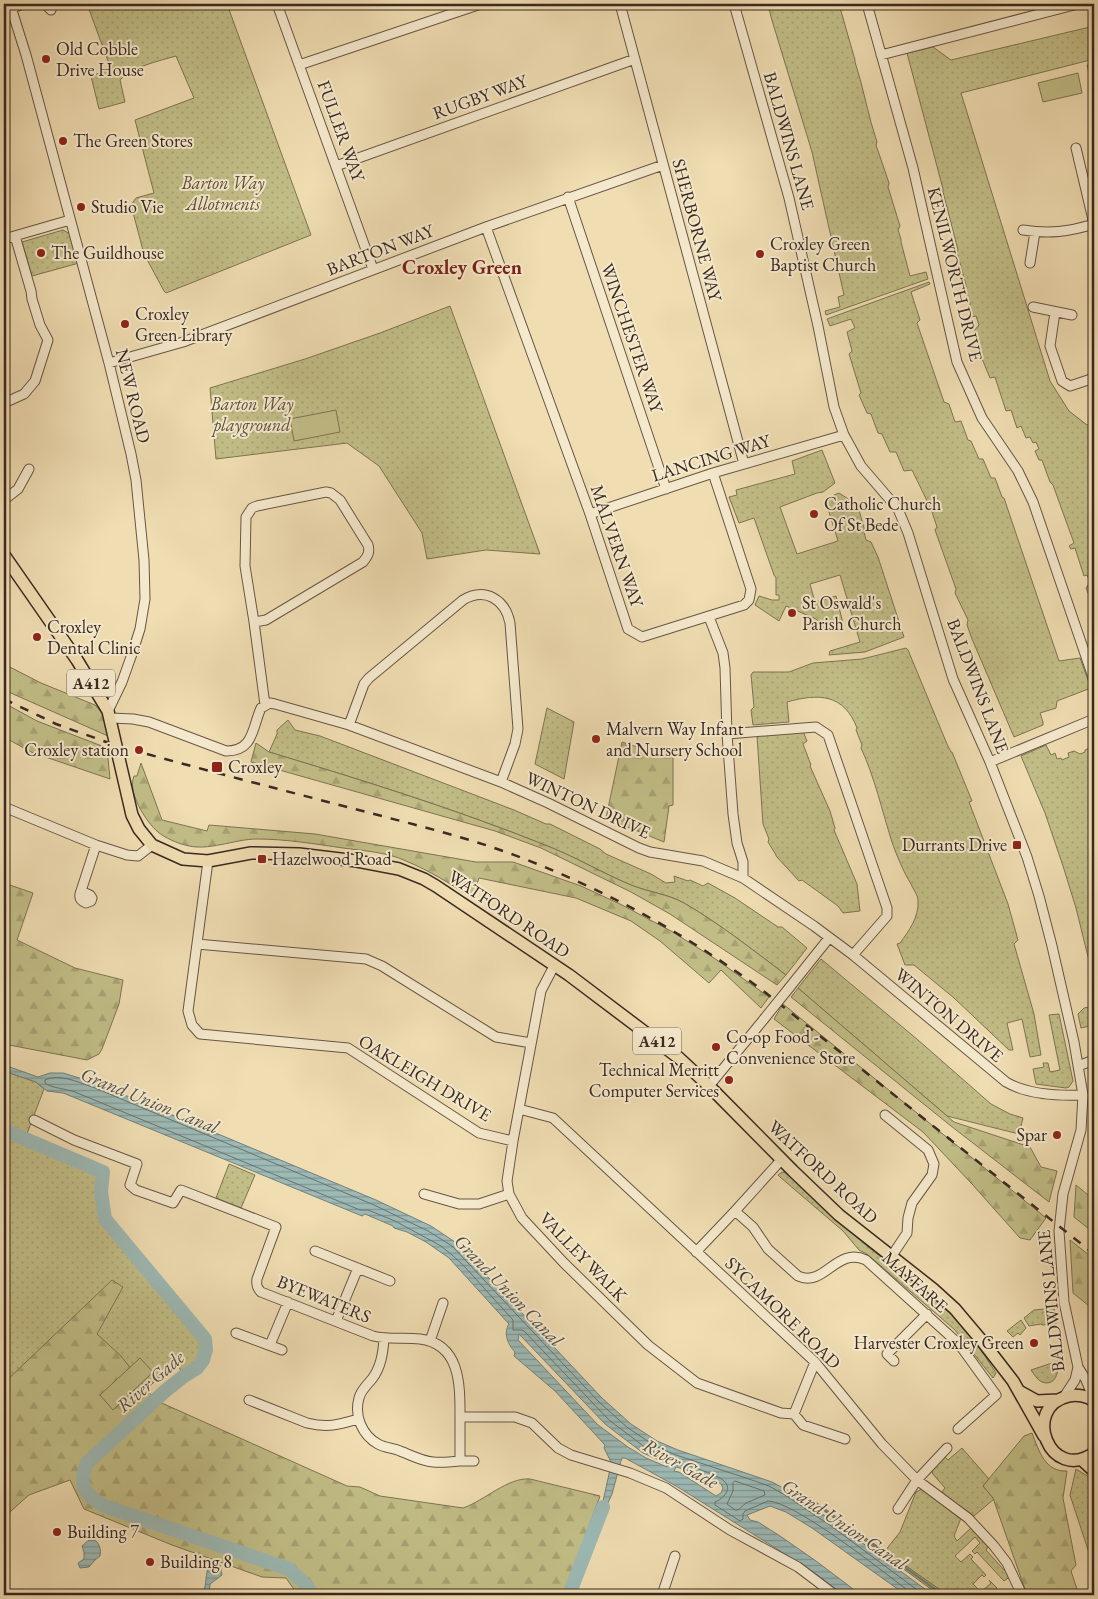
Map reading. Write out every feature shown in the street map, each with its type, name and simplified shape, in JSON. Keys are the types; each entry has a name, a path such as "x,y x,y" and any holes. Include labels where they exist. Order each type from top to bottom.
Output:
{"main road":[{"name":"WATFORD ROAD","path":"4,555 77,660 109,714 132,815 152,845 183,859 208,860 251,853 299,854 357,861 399,869 436,886 583,985 663,1045 709,1086 838,1215 933,1289 955,1309 1019,1390 1044,1436"},
{"name":"WATFORD ROAD","path":"1019,1390 1037,1401 1061,1399"},
{"name":"A412","path":"1061,1399 1079,1396 1094,1400"},
{"path":"1044,1436 1044,1417 1061,1399"},
{"name":"A412","path":"1044,1436 1049,1446 1057,1455 1066,1459 1082,1460 1094,1470"},
{"path":"1082,1460 1094,1453"}],"street":[{"path":"11,6 23,4"},
{"name":"FULLER WAY","path":"277,4 373,269"},
{"path":"300,65 481,4"},
{"name":"SHERBORNE WAY","path":"620,4 744,464"},
{"name":"BALDWINS LANE","path":"734,4 790,198 834,407 844,435 861,466 898,509 908,533 953,679 990,762 1027,857 1052,946 1083,1095 1081,1130 1063,1194 1059,1231 1064,1302 1078,1367 1075,1380 1061,1399"},
{"name":"KENILWORTH DRIVE","path":"867,4 913,168 957,362 982,418 1018,471 1033,502 1094,680"},
{"path":"881,55 1078,4"},
{"name":"NEW ROAD","path":"11,6 124,423 134,471 145,580 145,599 135,646 109,714"},
{"name":"RUGBY WAY","path":"336,166 635,59"},
{"path":"1023,230 1060,233 1094,224 1076,148"},
{"name":"BARTON WAY","path":"108,363 183,342 486,227 663,165"},
{"name":"WINCHESTER WAY","path":"568,197 666,489"},
{"path":"4,239 70,220"},
{"name":"MALVERN WAY","path":"486,227 590,514 628,629 642,637 744,605 749,600 751,589 713,473"},
{"path":"1030,263 1036,232"},
{"path":"4,404 24,394 35,381 48,340 40,325 15,236"},
{"path":"1033,307 1072,316"},
{"path":"1055,312 1050,346 1062,381 1070,386 1094,378"},
{"name":"LANCING WAY","path":"590,514 713,473 844,435"},
{"path":"4,500 18,489 29,469"},
{"path":"109,714 149,722 226,752 244,746 250,740 259,713 265,705 245,566 245,522 248,512 257,506 326,492 336,496 368,545 370,551 368,557 363,562 266,620 254,622"},
{"path":"349,725 364,684 369,678 463,600 480,594 493,598 498,600 506,610 510,623 518,729 515,744 501,782"},
{"path":"708,617 723,654 725,668 727,734 733,814 742,862 742,878"},
{"name":"WINTON DRIVE","path":"265,705 275,704 349,725 501,782 638,848 703,862 742,878 852,955 1006,1082 1023,1090 1083,1095"},
{"path":"990,762 1094,719"},
{"path":"727,734 816,727 828,735 887,908 887,916 852,955"},
{"path":"4,807 96,845 134,856 138,856 152,845"},
{"path":"81,891 96,845"},
{"path":"208,860 197,944 366,959 382,966 496,1037 531,1043"},
{"path":"709,1086 829,938"},
{"name":"OAKLEIGH DRIVE","path":"197,944 188,1011 192,1025 200,1034 348,1048 479,1134 513,1141"},
{"name":"VALLEY WALK","path":"554,966 541,991 507,1181 509,1194 522,1218 564,1263 648,1345 698,1383 781,1414 794,1414 803,1425 845,1439"},
{"path":"1078,1066 1094,1060"},
{"name":"SYCAMORE ROAD","path":"519,1109 553,1118 815,1362 882,1444 917,1480 968,1518 994,1546 1007,1563 1022,1595"},
{"path":"885,1115 928,1150 934,1164 932,1176 909,1209 907,1233 891,1257"},
{"name":"BYEWATERS","path":"34,1120 74,1140 137,1164 130,1185 136,1190 173,1203 181,1190 276,1228 257,1279 256,1286 261,1292 373,1336 384,1339 421,1339 430,1341"},
{"path":"696,1252 782,1159"},
{"path":"424,1194 459,1204 479,1204 509,1194"},
{"name":"MAYFARE","path":"735,1211 753,1227 768,1249 798,1276 804,1279 821,1275 841,1260 850,1257 859,1257 866,1260 959,1344 996,1395 958,1429"},
{"path":"315,1251 390,1281"},
{"path":"336,1321 358,1268"},
{"path":"270,1345 288,1302"},
{"path":"443,1302 430,1341 446,1352 457,1372 460,1387 460,1462"},
{"path":"894,1361 887,1354 927,1314"},
{"path":"236,1333 282,1350"},
{"path":"384,1339 383,1354 377,1371 360,1395 357,1408 358,1419 365,1433 379,1445 421,1460 434,1462 474,1461"},
{"path":"794,1414 815,1362"},
{"path":"1078,1367 1086,1380 1094,1400"},
{"path":"250,1400 307,1423 324,1427 358,1419"},
{"path":"460,1417 514,1417 525,1420 538,1427 558,1448 571,1455 630,1473 666,1488 730,1530 798,1567 835,1595"},
{"path":"898,1509 917,1480 947,1448"},
{"path":"662,1595 675,1556"}],"green space":[{"name":"Barton Way Allotments","path":"87,4 227,4 311,235 166,293 164,291 144,254 131,205 136,198 154,193 135,120 194,98 176,56 146,65 125,75 120,80 125,102 99,109 91,76 111,69"},
{"path":"768,4 839,4 877,142 876,145 889,183 888,187 900,226 898,230 910,276 926,272 928,279 826,315 825,311 840,307 838,297 844,295 812,152"},
{"path":"1094,26 1094,59 961,93 1050,381 1069,411 1087,425 1094,422 1094,608 1086,588 1090,582 1087,575 1084,576 1075,548 1071,549 1069,546 1074,543 1053,485 1050,482 1042,460 1039,460 1035,451 1039,449 1036,442 1033,443 1030,437 1026,438 1021,426 1017,428 1011,410 1006,411 995,377 990,378 978,349 974,331 979,325 976,316 971,317 970,315 970,303 958,250 907,53 933,47 951,60"},
{"path":"1094,64 1094,94 1087,65"},
{"path":"1078,73 1082,93 1043,102 1038,83"},
{"path":"63,230 70,234 79,263 32,276 22,242"},
{"path":"929,282 930,284 911,292 920,320 917,323 944,402 949,404 955,422 961,421 968,440 971,441 979,459 983,459 991,478 995,478 1004,498 1059,661 1080,658 1091,688 1057,701 1056,708 1040,713 1043,725 1014,737 972,639 967,625 968,620 955,593 956,589 935,530 937,527 931,509 912,470 904,471 896,452 890,452 882,434 878,433 871,414 867,413 859,395 861,393 849,354 852,351 847,332 855,328 851,319 830,326 827,319"},
{"name":"Barton Way playground","path":"450,306 540,554 486,550 427,559 422,533 379,466 347,443 216,459 210,388 305,359"},
{"path":"336,410 340,432 294,441 290,419"},
{"path":"822,450 835,483 823,492 780,507 797,554 838,541 825,499 839,493 853,502 856,509 859,510 866,540 871,542 878,557 904,637 865,652 829,655 830,651 860,642 840,575 810,584 815,602 836,596 843,623 823,629 816,619 786,606 779,621 755,605 759,596 779,600 779,595 776,595 776,578 754,518 739,523 729,497 737,495 736,490 795,474 792,461"},
{"path":"906,648 972,801 969,802 1008,904 1018,940 1014,944 1034,1014 1041,1055 1030,1057 1022,1019 1007,1023 1013,1050 1009,1050 954,998 914,965 905,965 897,944 900,943 913,924 917,913 918,899 894,847 861,748 862,745 856,730 857,728 845,708 838,702 820,697 799,699 787,702 789,722 753,725 751,710 754,707 751,675 753,672 789,672 813,663 862,659"},
{"path":"4,664 41,683 95,705 103,714 107,723 108,736 4,690"},
{"path":"4,703 37,721 107,748 110,779 31,752 4,737"},
{"path":"547,708 574,722 564,779 535,764"},
{"path":"288,720 295,730 320,736 550,824 666,883 675,882 674,876 703,886 708,883 735,898 778,927 782,927 807,948 786,975 723,928 678,900 631,885 556,849 477,819 269,752 277,730"},
{"path":"803,731 807,741 803,744 810,766 830,811 834,830 857,884 860,911 843,913 838,906 802,880 799,881 776,856 768,842 769,839 763,824 757,736 758,734"},
{"path":"622,742 644,749 673,748 673,805 669,806 664,842 606,818"},
{"path":"256,743 269,752 477,819 556,849 631,885 678,900 723,928 786,975 777,985 670,914 631,892 541,848 495,831 251,762"},
{"path":"1046,745 1051,755 1055,753 1057,759 1061,758 1062,760 1069,757 1068,753 1074,751 1080,754 1094,746 1094,981 1076,908 1063,866 1045,813 1021,756"},
{"path":"141,763 162,820 207,831 209,825 315,834 476,862 513,862 581,886 620,904 671,931 714,958 769,997 761,1008 721,970 709,983 660,941 631,921 576,898 479,878 472,898 415,865 399,858 367,851 268,839 203,847 178,843 158,832 153,827 143,814 135,798 133,790 134,776 137,776"},
{"path":"4,883 33,893 17,940 75,968 123,980 119,1004 99,1054 87,1060 4,1044"},
{"path":"821,959 991,1104 1010,1114 1023,1118 1019,1134 947,1116 798,988"},
{"path":"798,988 954,1122 1030,1147 1041,1167 1057,1171 1049,1202 791,997"},
{"path":"783,1004 1046,1218 1030,1240 1020,1238 923,1132 774,1019"},
{"path":"1094,1006 1094,1025 1081,1028 1078,1014 1084,1008"},
{"path":"1059,1014 1073,1081 1066,1088 1036,1084 1033,1069 1044,1067 1043,1063 1048,1063 1050,1072 1060,1070 1049,1015"},
{"path":"4,1071 36,1082 44,1089 25,1139 103,1172 101,1192 105,1219 205,1339 205,1352 199,1365 184,1376 176,1362 104,1428 4,1494"},
{"path":"229,1164 255,1175 241,1208 216,1198"},
{"path":"782,1172 786,1173 868,1247 937,1300 960,1323 977,1344 996,1373 993,1378 955,1330 867,1254 859,1250 843,1231 778,1175"},
{"path":"1076,1185 1094,1200 1094,1233 1074,1217"},
{"path":"1070,1240 1094,1259 1094,1310 1073,1293"},
{"path":"112,1280 123,1287 97,1334 121,1356 155,1400 347,1486 360,1487 380,1496 463,1508 505,1485 522,1479 530,1479 600,1496 564,1595 298,1595 286,1578 262,1577 172,1545 84,1509 70,1480 29,1495 4,1520 4,1383"},
{"path":"1054,1308 1056,1324 1029,1326 1024,1318 1034,1310"},
{"path":"1021,1320 1026,1328 1020,1335 1018,1333 1013,1337 1007,1331"},
{"path":"140,1358 153,1372 113,1410 100,1395"},
{"path":"1058,1361 1056,1377 1051,1382 1040,1381 1031,1370"},
{"path":"1032,1433 1040,1453 1048,1464 1053,1468 1067,1471 1063,1498 1076,1565 1071,1571 1079,1595 1027,1595 993,1498 983,1486 1024,1436"},
{"path":"962,1448 989,1479 983,1486 994,1499 974,1516 941,1493 945,1488 932,1473 933,1468 945,1457 948,1460"},
{"path":"1076,1469 1094,1480 1094,1558 1091,1559 1070,1495"},
{"path":"922,1489 961,1518 954,1536 957,1541 971,1528 974,1528 989,1545 986,1550 1004,1570 1010,1570 1013,1583 1008,1578 1004,1581 977,1552 975,1554 972,1551 980,1543 975,1537 955,1556 961,1562 970,1554 973,1557 971,1559 986,1575 984,1577 982,1575 973,1584 981,1592 991,1583 989,1580 997,1588 990,1595 964,1595 961,1593 943,1592 885,1551 900,1532 916,1492"},
{"path":"806,1496 943,1592 961,1593 964,1595 939,1595"}],"water":[{"path":"4,1065 38,1077 50,1073 63,1073 96,1083 376,1200 431,1226 455,1242 602,1398 631,1424 657,1441 678,1450 772,1482 787,1490 933,1595 906,1595 812,1528 786,1512 770,1506 747,1515 750,1520 758,1522 780,1536 861,1595 843,1595 785,1554 676,1486 625,1458 622,1458 612,1494 598,1524 611,1465 604,1448 605,1445 555,1391 514,1356 515,1352 510,1346 506,1335 509,1324 449,1258 407,1232 365,1214 362,1216 63,1093 47,1091 36,1082 4,1071","holes":["519,1334 605,1424 643,1453 666,1463 667,1467 646,1458 598,1425 518,1340","676,1467 699,1474 721,1484 723,1488 721,1493 716,1496 679,1472 674,1471"]},
{"path":"89,1540 95,1540 98,1544 100,1556 89,1567 80,1568 78,1563 84,1559 82,1546"},
{"path":"216,1563 220,1565 222,1575 210,1584 209,1595 196,1595 203,1593 209,1566"}],"waterway":[{"name":"River Gade","path":"4,1130 103,1172 101,1192 105,1219 205,1339 206,1350 203,1360 197,1368 164,1392 87,1463 83,1478 83,1484 87,1493 104,1506 289,1569 304,1583 313,1595"},
{"name":"Grand Union Canal","path":"806,1496 943,1595"},
{"name":"River Gade","path":"569,1595 603,1507"}],"railway":[{"path":"4,699 56,724 109,743"},
{"path":"147,754 460,837 555,871 649,917 709,953 766,993 1094,1254"}],"place":[{"name":"Old Cobble Drive House","path":"46,59"},
{"name":"The Green Stores","path":"63,141"},
{"name":"Studio Vie","path":"81,207"},
{"name":"The Guildhouse","path":"41,253"},
{"name":"Croxley Green Baptist Church","path":"760,254"},
{"name":"Croxley Green Library","path":"125,324"},
{"name":"Catholic Church Of St Bede","path":"814,514"},
{"name":"St Oswald's Parish Church","path":"792,613"},
{"name":"Croxley Dental Clinic","path":"37,637"},
{"name":"Malvern Way Infant and Nursery School","path":"596,739"},
{"name":"Croxley station","path":"139,750"},
{"name":"Croxley","path":"217,767"},
{"name":"Durrants Drive","path":"1017,845"},
{"name":"Hazelwood Road","path":"262,859"},
{"name":"Co-op Food - Convenience Store","path":"716,1047"},
{"name":"Technical Merritt Computer Services","path":"729,1080"},
{"name":"Spar","path":"1057,1135"},
{"name":"Harvester Croxley Green","path":"1034,1343"},
{"name":"Building 7","path":"57,1532"},
{"name":"Building 8","path":"150,1562"}],"district":[{"name":"Croxley Green","path":"462,267"}]}
